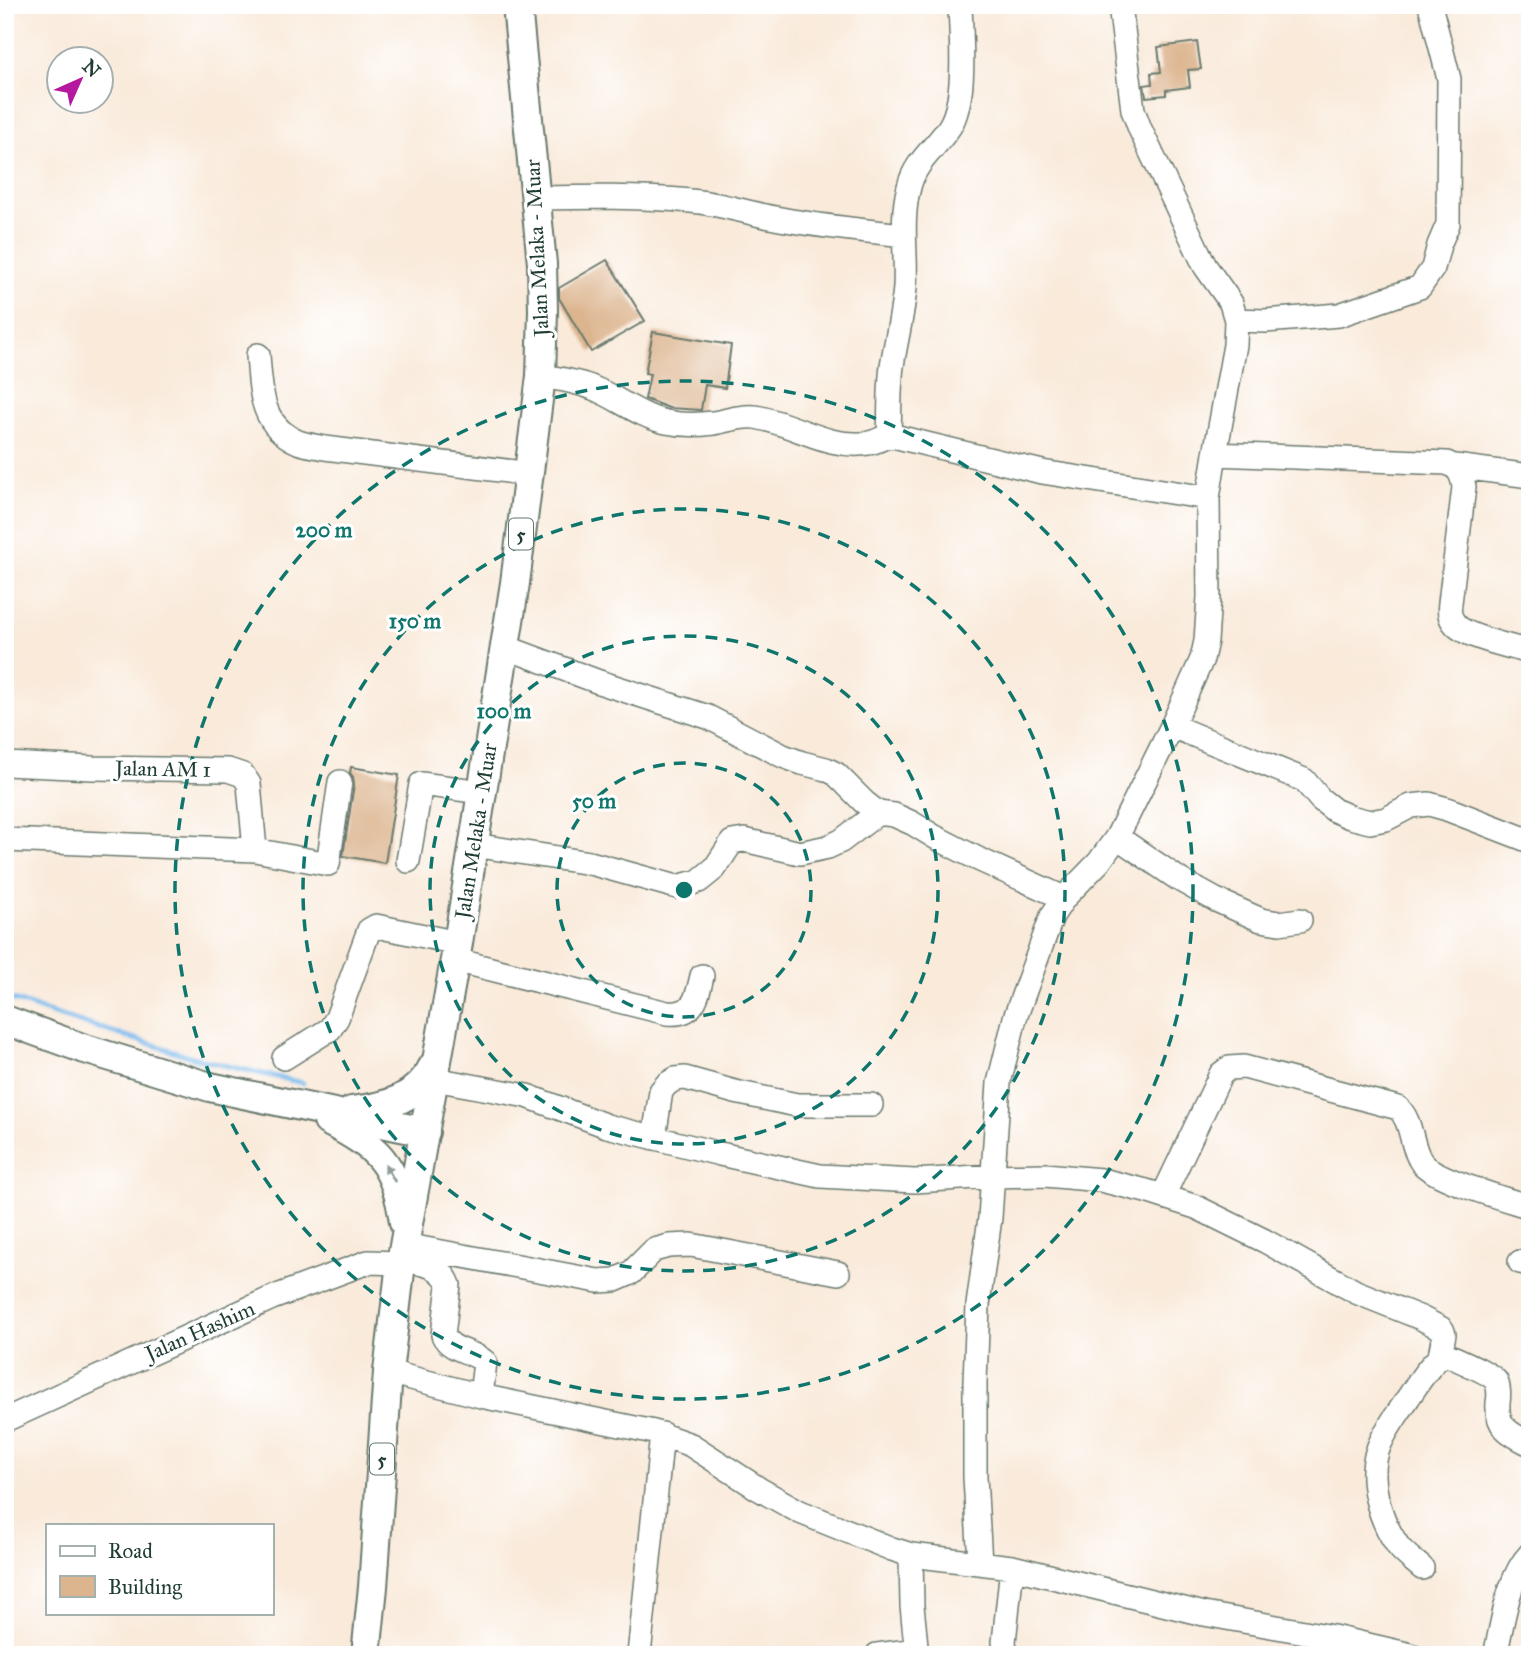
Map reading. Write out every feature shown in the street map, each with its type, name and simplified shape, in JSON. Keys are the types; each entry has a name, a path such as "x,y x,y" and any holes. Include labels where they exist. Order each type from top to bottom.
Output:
{"main road":[{"name":"Jalan Melaka - Muar","path":"366,1655 388,1372 412,1254 425,1132 457,952 505,647 541,376 543,286 517,5"},
{"path":"5,1020 82,1048 210,1087 425,1132"},
{"path":"335,1113 372,1109 396,1102 417,1090 436,1068"},
{"path":"301,1106 357,1136 378,1154 393,1177 401,1198 412,1254"}],"street":[{"path":"889,435 892,369 905,291 904,206 909,183 920,161 949,128 957,114 961,94 960,5"},
{"path":"980,1563 975,1477 978,1305 990,1218 999,1083 1015,1018 1052,916 1064,898 1099,862 1117,837 1202,659 1209,597 1208,498 1235,345 1236,320 1231,303 1205,266 1133,110 1120,5"},
{"path":"1236,320 1265,321 1339,315 1419,287 1433,268 1438,246 1448,224 1449,79 1430,5"},
{"path":"536,198 606,197 691,201 801,223 903,235"},
{"path":"258,355 261,393 267,414 279,431 299,442 325,448 530,474"},
{"path":"541,376 594,388 663,422 713,423 754,417 848,444 870,443 889,435 1042,472 1208,498"},
{"path":"1215,454 1447,463 1530,476"},
{"path":"1455,466 1462,474 1464,487 1449,615 1456,626 1466,632 1530,652"},
{"path":"505,647 599,682 708,717 783,756 826,769 836,774 877,813 894,815 912,822 978,859 1064,898"},
{"path":"1172,726 1304,780 1320,799 1334,810 1350,817 1370,822 1386,819 1411,806 1429,804 1530,841"},
{"name":"Jalan AM 1","path":"5,764 228,770 243,775 249,784 255,850"},
{"path":"5,840 255,850 327,864 340,782"},
{"path":"408,861 421,784 482,792"},
{"path":"474,845 590,863 677,887 699,881 707,875 715,868 732,842 744,840 800,853 828,847 841,841 877,813"},
{"path":"1117,837 1180,880 1228,906 1261,920 1279,923 1300,920"},
{"path":"284,1058 334,1024 369,930 376,926 678,1015 693,1005 698,996 702,976"},
{"path":"1163,1196 1221,1074 1229,1068 1244,1067 1398,1108 1404,1114 1423,1164 1440,1176 1530,1207"},
{"path":"436,1068 527,1096 607,1126 820,1176 915,1181 992,1175 1045,1175 1101,1180 1196,1207 1265,1241 1356,1292 1421,1318 1442,1329 1444,1334 1440,1356 1416,1386 1378,1447 1373,1469 1375,1488 1386,1525 1399,1547 1422,1569"},
{"path":"654,1138 661,1091 674,1079 685,1079 797,1105 871,1105"},
{"name":"Jalan Hashim","path":"5,1420 272,1298 368,1262 412,1254 598,1281 615,1280 631,1273 654,1251 669,1245 691,1245 838,1273"},
{"path":"412,1254 446,1277 449,1285 443,1335 452,1346 482,1358 485,1362 481,1396"},
{"path":"1440,1356 1446,1354 1495,1380 1499,1395 1500,1422 1509,1433 1530,1444"},
{"path":"388,1372 481,1396 662,1434 691,1445 800,1512 911,1555 1012,1567 1204,1614 1333,1637 1411,1655"},
{"path":"639,1655 662,1434"},
{"path":"1495,1655 1511,1588 1524,1560 1530,1554"},
{"path":"877,1655 917,1653 912,1606 911,1555"},
{"path":"1006,1655 1004,1642 1012,1567"}],"building":[{"path":"1197,42 1201,69 1188,70 1190,87 1166,90 1166,95 1146,97 1144,85 1152,84 1151,73 1161,72 1158,47"},
{"path":"607,260 645,321 591,352 559,298 559,288"},
{"path":"653,332 731,345 725,388 705,385 701,410 669,408 645,399 650,374 645,373"},
{"path":"351,767 399,775 385,863 343,856 354,784"}],"waterway":[{"path":"5,997 202,1060 303,1083"}]}
